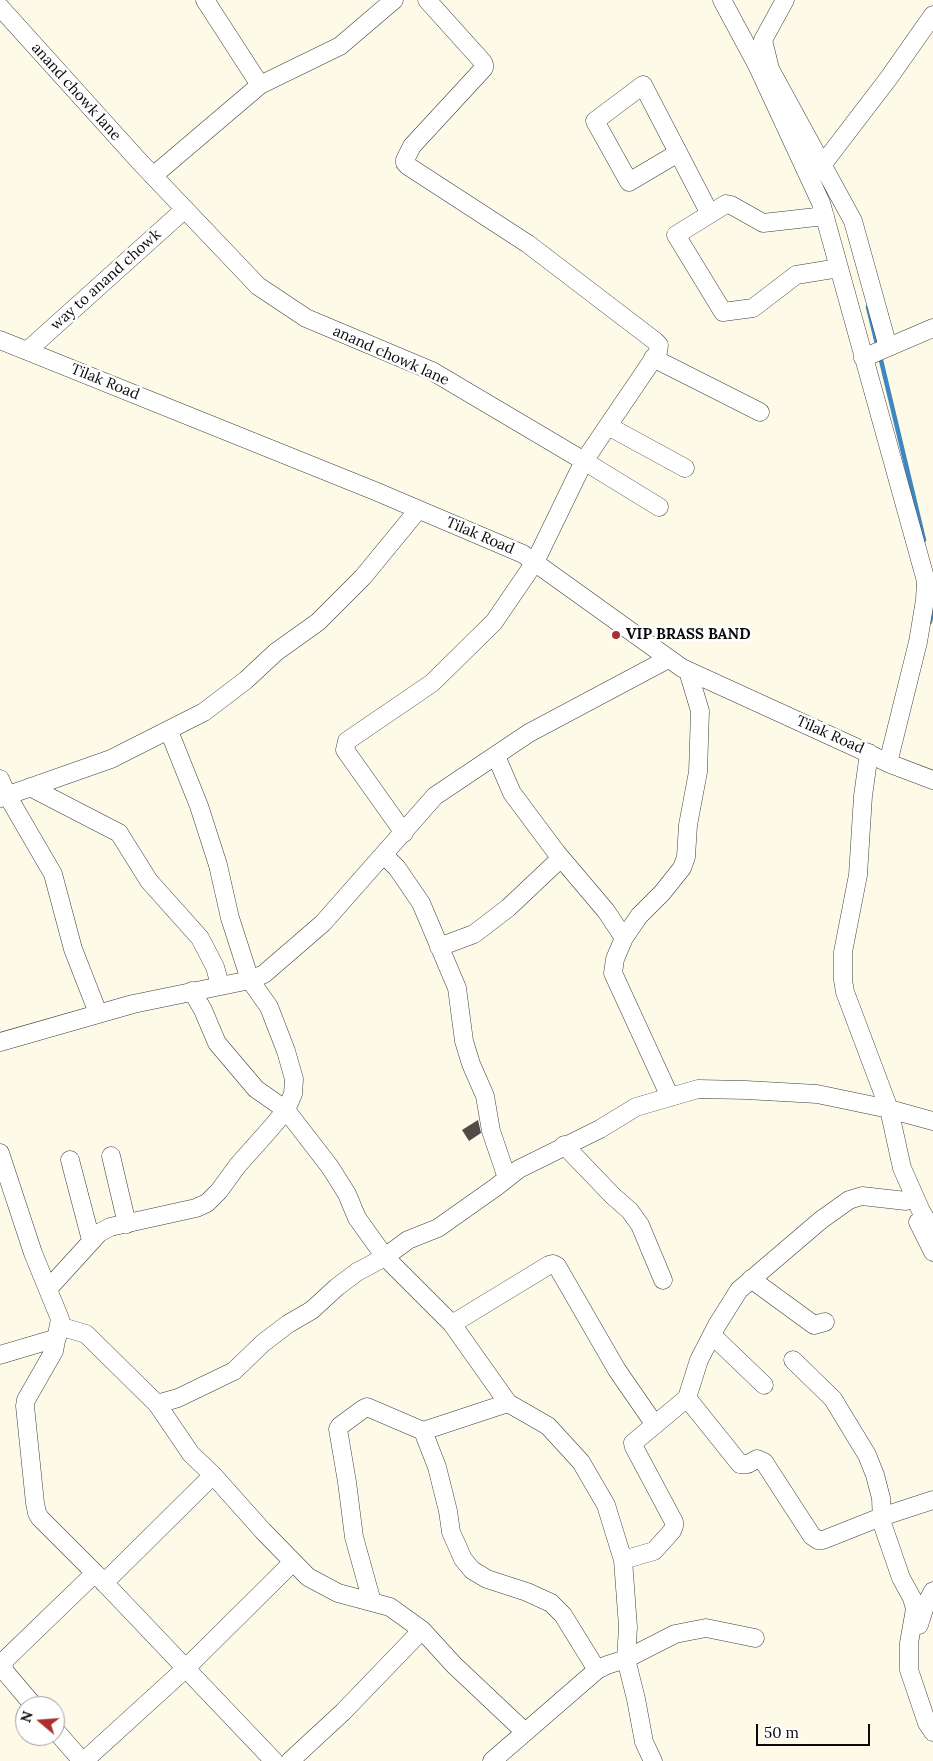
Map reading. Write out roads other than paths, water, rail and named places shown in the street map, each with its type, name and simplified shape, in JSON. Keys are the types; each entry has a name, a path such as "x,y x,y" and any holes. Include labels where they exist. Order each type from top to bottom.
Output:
{"street":[{"path":"205,0 260,85"},
{"path":"153,176 260,85 340,46 394,0"},
{"path":"404,833 346,750 347,741 432,683 494,622 535,562 584,461 653,358 659,345 656,340 528,244 405,163 404,160 412,146 484,68 482,61 427,0"},
{"path":"722,0 822,165 853,221 888,347"},
{"path":"785,0 762,40 766,71 821,203 926,581 918,642 888,764"},
{"name":"anand chowk lane","path":"0,7 153,176 258,286 306,318 432,371 659,507"},
{"path":"811,180 888,79 933,15"},
{"path":"678,153 629,182 595,121 643,85 710,214"},
{"path":"825,216 763,223 726,204 676,234 722,312 753,308 796,275 839,268"},
{"name":"way to anand chowk","path":"27,350 184,209"},
{"path":"863,358 933,328"},
{"name":"Tilak Road","path":"0,340 523,554 688,671 863,750 888,764 933,780"},
{"path":"653,358 760,412"},
{"path":"608,426 685,468"},
{"path":"4,797 111,758 204,712 246,680 276,652 318,622 363,577 418,510"},
{"path":"0,1042 98,1013 192,991 250,980 264,974 324,922 435,796 529,733 668,658"},
{"path":"670,1097 613,973 615,959 624,938 639,916 662,893 682,868 686,857 688,825 698,772 700,710 688,671"},
{"path":"48,1289 91,1240 110,1227 196,1208 207,1203 219,1192 238,1165 286,1110 293,1094 294,1079 286,1051 269,1007 250,980 230,918 218,864 200,806 168,730"},
{"path":"863,750 863,796 858,875 843,952 845,992 902,1168 921,1211 933,1231"},
{"path":"496,756 512,793 561,858 606,910 624,938"},
{"path":"0,779 4,797 53,874 73,948 98,1013"},
{"path":"30,787 119,833 149,881 200,938 215,967 220,985"},
{"path":"384,855 397,868 421,903 457,988 464,1041 471,1064 485,1096 491,1130 507,1178"},
{"path":"440,947 474,934 508,908 561,858"},
{"path":"192,991 203,1010 217,1043 256,1089 286,1110 330,1167 347,1194 357,1218 385,1257 452,1324 508,1403 548,1426 581,1462 606,1505 623,1560 628,1627 626,1659 644,1742 653,1761"},
{"path":"157,1404 178,1398 234,1371 257,1348 288,1324 312,1310 357,1272 385,1257 408,1240 438,1228 518,1169 600,1129 636,1107 698,1088 746,1090 817,1094 933,1121"},
{"path":"883,1108 888,1154 906,1201 933,1252"},
{"path":"564,1145 630,1211 640,1225 664,1280"},
{"path":"0,1152 33,1253 60,1319 54,1351 26,1400 35,1503 40,1518 100,1578 274,1761"},
{"path":"111,1156 127,1224"},
{"path":"70,1160 91,1240"},
{"path":"623,1560 654,1551 672,1531 674,1526 674,1522 633,1443 687,1398 699,1360 739,1290 821,1220 849,1200 862,1196 906,1201"},
{"path":"452,1324 553,1264 557,1266 617,1370 655,1425"},
{"path":"751,1279 814,1325 825,1322"},
{"path":"0,1355 58,1332 86,1334 157,1404 191,1454 308,1577 338,1593 390,1607 422,1630 454,1665 525,1732"},
{"path":"712,1335 764,1385"},
{"path":"793,1360 833,1399 868,1455 882,1498 881,1517 887,1542 915,1609 908,1657 909,1670 927,1723 933,1732"},
{"path":"687,1398 740,1464 748,1464 757,1459 764,1462 812,1536 818,1540 823,1540 881,1517 933,1500"},
{"path":"372,1602 354,1537 338,1429 340,1426 367,1407 423,1431 508,1403"},
{"path":"423,1431 437,1467 448,1511 450,1532 463,1559 472,1570 487,1579 527,1592 551,1603 563,1615 597,1670"},
{"path":"26,1696 3,1668 6,1659 100,1578 213,1475"},
{"path":"65,1741 83,1761 185,1669 293,1562"},
{"path":"933,1591 925,1606 918,1628 916,1654 921,1680 933,1710"},
{"path":"492,1761 597,1670 607,1664 626,1659 675,1634 706,1628 755,1638"},
{"path":"290,1761 343,1712 422,1630"}],"waterway":[{"path":"868,307 878,348"},
{"path":"880,356 924,540"},
{"path":"930,622 933,608"}],"place":[{"name":"VIP BRASS BAND","path":"616,635"}]}
